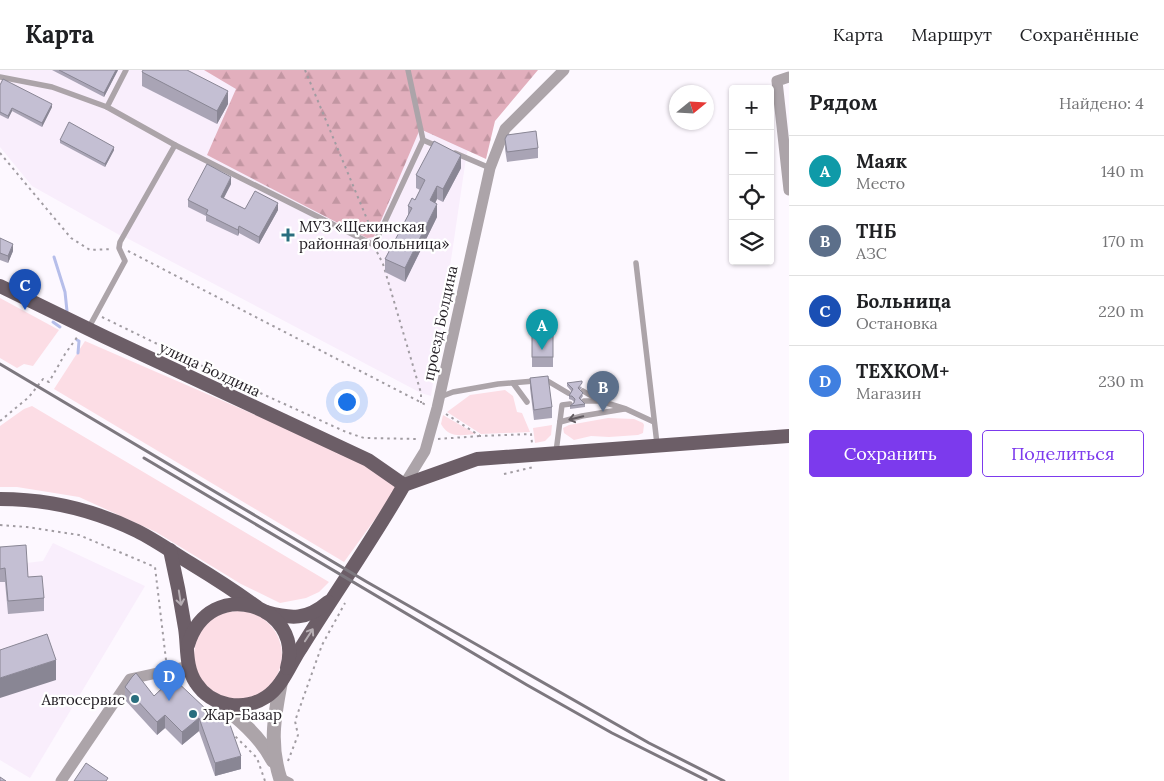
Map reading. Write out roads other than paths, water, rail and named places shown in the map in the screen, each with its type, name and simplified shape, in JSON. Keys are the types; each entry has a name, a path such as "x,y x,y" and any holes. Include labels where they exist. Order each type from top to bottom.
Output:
{"main road":[{"name":"улица Болдина","path":"0,286 368,460 404,485"},
{"path":"170,550 177,577 188,661 197,684 211,698 230,705 250,705 268,697 284,678 341,597 404,485 477,459 789,436"},
{"path":"0,499 27,499 73,507 96,514 138,532 234,590 280,626 285,634 289,654 284,678"},
{"path":"188,661 188,646 195,628 209,613 227,605 237,604 294,617 308,615 341,597"}],"street":[{"name":"проезд Болдина","path":"404,485 425,451 438,403 490,168 505,129 564,70"},
{"path":"789,77 777,81 789,190"},
{"path":"61,781 130,680 168,671 188,661"},
{"path":"283,777 273,746 273,732 284,678"},
{"path":"211,698 234,715 258,738 283,777"}],"lane":[{"path":"106,108 126,70"},
{"path":"0,77 52,87 106,108 374,246 423,140 408,70"},
{"path":"423,140 490,168"},
{"path":"86,328 125,261 118,248 120,242 175,145"},
{"path":"636,263 657,446"},
{"path":"438,403 453,392 546,380 568,393"},
{"path":"513,383 527,402"},
{"path":"583,391 600,401 626,409 654,422"},
{"path":"584,401 600,401"},
{"path":"555,454 562,405 570,404"},
{"path":"560,422 582,416 626,409"}],"waterway":[{"path":"54,257 65,292 67,311"},
{"path":"53,322 60,327"},
{"path":"77,340 79,341 78,353"}],"railway":[{"path":"0,364 367,582 649,743 724,781"},
{"path":"144,458 527,685 612,733 706,780"}],"place":[{"name":"МУЗ «Щекинская районная больница»","path":"288,235"},
{"name":"Больница","path":"25,310"},
{"name":"Маяк","path":"542,350"},
{"name":"ТНБ","path":"603,412"},
{"name":"Автосервис","path":"135,699"},
{"name":"ТЕХКОМ+","path":"169,701"},
{"name":"Жар-Базар","path":"193,714"}]}
